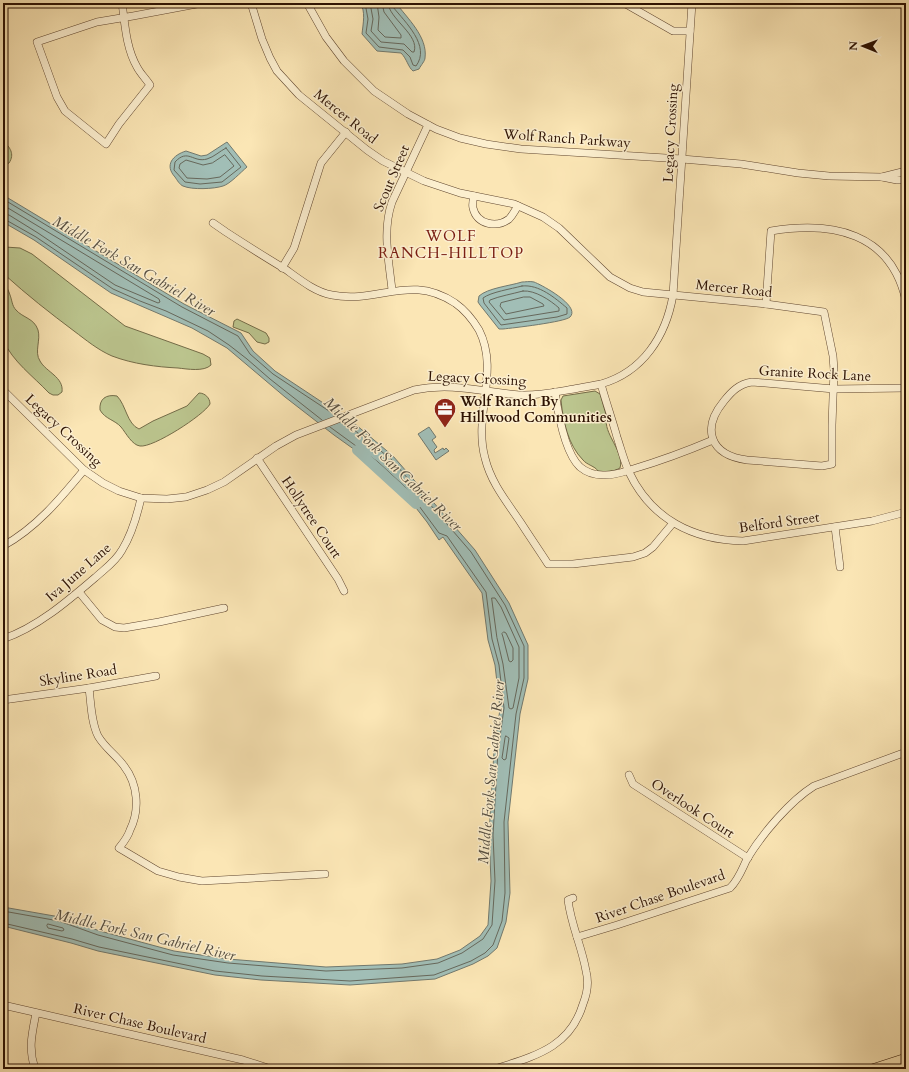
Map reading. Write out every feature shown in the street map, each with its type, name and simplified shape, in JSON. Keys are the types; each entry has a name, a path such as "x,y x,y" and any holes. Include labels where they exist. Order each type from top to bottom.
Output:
{"main road":[{"path":"872,1069 906,1058"}],"street":[{"path":"122,3 124,17 129,45 137,67 150,85 119,124 106,144 65,111 57,97 37,42 97,22 124,17 202,3"},
{"name":"Mercer Road","path":"251,3 262,39 277,71 300,95 367,150 383,161 438,186 460,193 518,206 543,217 559,228 610,277 630,288 643,292 766,304 824,312 833,356 834,390 832,464 822,466 735,458 723,452 713,440"},
{"name":"Wolf Ranch Parkway","path":"307,3 326,37 344,61 374,91 408,114 428,125 460,138 507,147 682,159 741,164 798,173 829,176 882,177 906,180"},
{"path":"624,3 673,31 690,31"},
{"name":"Legacy Crossing","path":"3,390 84,470 103,483 119,491 141,498 168,499 180,498 207,490 224,482 276,446 308,430 414,390 431,386 469,388 520,395 555,392 601,384 620,376 634,367 648,353 660,336 667,320 673,295 692,3"},
{"name":"Scout Street","path":"392,290 386,238 388,214 392,202 428,125"},
{"path":"282,268 294,248 321,163 346,132"},
{"name":"Wolf Ranch Parkway","path":"882,177 906,171"},
{"path":"474,196 472,208 476,216 486,223 496,224 504,222 510,218 518,206"},
{"path":"213,223 314,288 331,295 363,297 392,290 414,289 432,292 456,303 468,314 483,339 488,366 482,427 482,442 485,458 498,490 548,564 572,564 633,557 645,553 653,548 673,523"},
{"path":"766,304 771,231 793,227 843,231 858,236 874,245 887,258 897,273 904,290 906,301"},
{"name":"Granite Rock Lane","path":"713,440 711,427 713,418 718,409 737,387 752,382 834,390 906,388"},
{"name":"Belford Street","path":"601,384 628,470 633,481 657,511 673,523 710,538 728,541 743,541 872,521 906,512"},
{"path":"555,392 560,420 570,451 574,460 581,467 591,473 603,475 615,474 661,461 713,440"},
{"name":"Hollytree Court","path":"257,458 334,572 344,591"},
{"path":"3,546 34,524 55,505 84,470"},
{"name":"Iva June Lane","path":"3,639 40,620 79,592 116,559 123,550 135,522 141,498"},
{"path":"835,527 840,567"},
{"path":"79,592 102,620 115,627 124,628 224,608"},
{"name":"Skyline Road","path":"3,700 89,688 156,676"},
{"path":"89,688 94,725 97,734 103,743 124,766 131,779 136,796 137,806 132,826 119,848 158,871 202,881 326,874"},
{"name":"River Chase Boulevard","path":"577,936 730,888 734,884 748,858 780,816 790,804 803,793 814,786 906,752"},
{"name":"Overlook Court","path":"629,775 633,784 748,858"},
{"path":"495,1069 545,1051 564,1038 577,1021 586,993 587,973 570,917 568,900 573,898"},
{"name":"River Chase Boulevard","path":"3,1005 243,1060 272,1069"},
{"path":"35,1069 30,1052 36,1013"}],"green space":[{"path":"3,141 10,148 12,157 9,163 3,166"},
{"path":"3,248 20,248 32,254 125,326 203,354 210,358 211,365 204,369 195,370 153,366 120,359 102,351 47,311 3,273"},
{"path":"3,282 9,292 15,308 19,313 34,323 38,330 38,357 43,365 58,378 62,387 62,392 58,395 49,393 24,368 12,355 3,340"},
{"path":"237,319 266,333 269,338 269,342 265,344 257,342 249,333 233,327 234,321"},
{"path":"595,391 600,394 607,418 606,424 621,462 620,468 607,472 598,471 585,462 578,454 570,440 563,416 561,400 563,396"},
{"path":"199,393 205,395 209,400 210,404 206,409 178,430 156,442 146,445 140,446 134,443 119,425 100,410 102,400 104,398 117,396 123,404 129,419 135,427 139,429 187,406"}],"water":[{"path":"360,3 396,3 416,28 423,43 425,59 419,69 413,71 401,53 377,51 362,34 364,14"},
{"path":"227,142 247,167 226,185 197,189 187,187 181,185 172,173 170,165 177,155 186,151 201,156 207,155"},
{"path":"3,195 184,304 241,333 253,351 275,371 355,424 393,456 475,550 509,603 528,645 528,679 520,714 508,822 510,893 506,922 497,948 488,956 473,964 435,979 350,985 261,980 215,975 98,951 3,926 3,907 60,917 100,931 174,951 228,959 326,967 402,964 437,959 460,950 480,936 488,925 491,881 489,835 494,751 500,709 495,665 488,640 482,593 443,537 439,540 402,490 376,465 285,397 227,348 192,328 111,293 34,240 3,222"},
{"path":"522,282 534,282 559,296 570,307 572,312 570,317 549,323 499,329 478,302 479,296 493,289"},
{"path":"429,427 436,437 432,440 437,447 434,450 435,453 443,448 444,450 446,448 449,451 436,460 418,434"}],"waterway":[{"name":"Middle Fork San Gabriel River","path":"357,450 416,504"}],"place":[{"name":"Wolf Ranch By Hillwood Communities","path":"445,428"}],"district":[{"name":"WOLF RANCH-HILLTOP","path":"451,244"}]}
